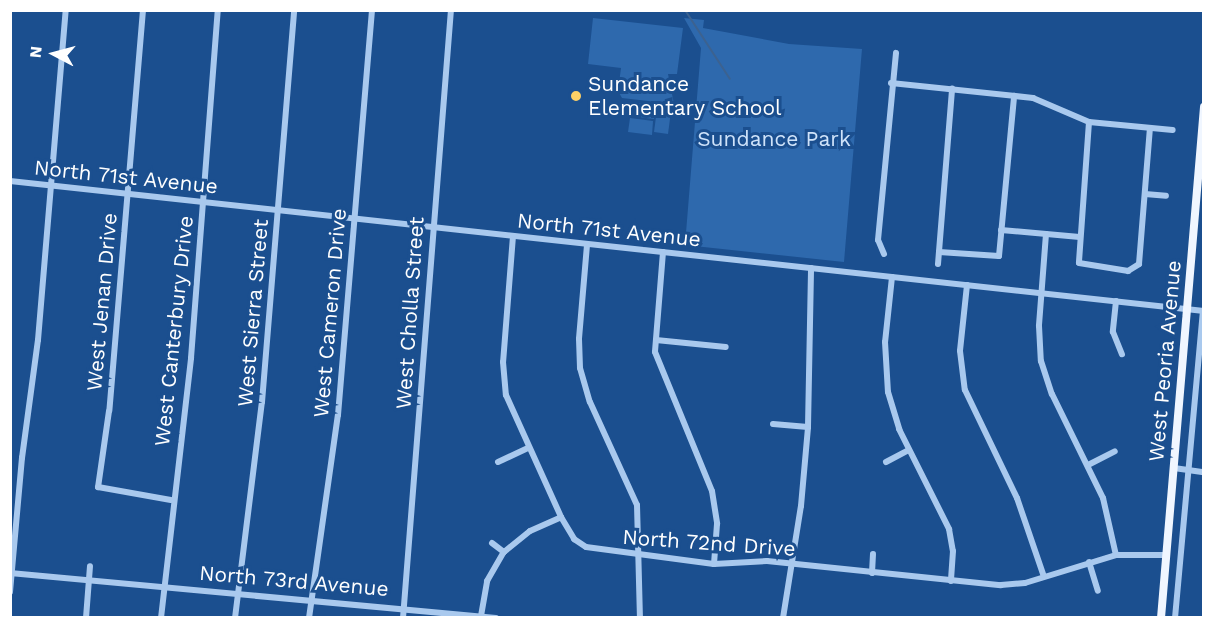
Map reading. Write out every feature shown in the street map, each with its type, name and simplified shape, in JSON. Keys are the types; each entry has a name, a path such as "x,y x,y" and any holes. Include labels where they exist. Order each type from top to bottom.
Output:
{"main road":[{"name":"West Peoria Avenue","path":"1161,618 1203,107"}],"street":[{"path":"10,592 52,186 66,10"},
{"name":"West Jenan Drive","path":"143,10 109,411 98,487 171,500"},
{"name":"West Canterbury Drive","path":"160,618 171,500 191,358 219,10"},
{"name":"West Sierra Street","path":"235,618 262,402 294,10"},
{"name":"West Cameron Drive","path":"309,618 338,415 372,10"},
{"name":"West Cholla Street","path":"403,618 451,10"},
{"path":"885,254 878,240 891,83 896,54"},
{"path":"891,83 1038,99 1089,122 1173,130"},
{"path":"938,264 952,89"},
{"path":"939,252 999,256 1014,96"},
{"path":"1089,122 1079,263 1135,270 1139,264 1150,128"},
{"name":"North 71st Avenue","path":"10,181 1203,311"},
{"path":"1144,194 1166,196"},
{"path":"1001,230 1080,237"},
{"path":"1046,234 1040,292 1041,361 1052,394 1106,506 1116,555"},
{"name":"North 72nd Drive","path":"513,236 504,384 528,448 561,517 574,540 586,547 714,564 767,561 951,581 1010,585 1116,555 1166,555"},
{"path":"587,244 580,368 590,402 637,505 641,555 640,618"},
{"path":"663,252 656,340 659,368 712,491 717,524 714,564"},
{"path":"783,618 801,506 808,427 811,268"},
{"path":"892,277 886,372 891,405 909,450 949,529 953,551 951,581"},
{"path":"967,285 960,351 965,390 1017,498 1044,577"},
{"path":"1116,301 1113,332 1122,354"},
{"name":"West Peoria Avenue","path":"1175,618 1203,311"},
{"path":"656,340 726,347"},
{"path":"773,424 808,427"},
{"path":"498,462 528,448"},
{"path":"886,462 909,450"},
{"path":"1088,465 1115,451"},
{"path":"1174,468 1203,472"},
{"path":"481,616 487,582 504,552 531,531 561,517"},
{"path":"492,543 504,552"},
{"path":"872,573 873,554"},
{"path":"1089,562 1098,591"},
{"path":"86,618 90,566"},
{"name":"North 73rd Avenue","path":"11,573 404,607 448,615 496,618"}],"green space":[{"path":"593,18 683,28 677,74 668,74 674,104 622,98 618,91 621,68 588,64"},
{"name":"Sundance Park","path":"684,18 704,20 703,28 789,44 862,49 844,262 685,245 701,48"},
{"path":"632,102 656,106 654,119 630,116"},
{"path":"657,109 671,111 668,134 654,132"},
{"path":"630,118 653,121 652,135 628,132"}],"waterway":[{"path":"685,10 730,79"}],"place":[{"name":"Sundance Elementary School","path":"576,96"}]}
